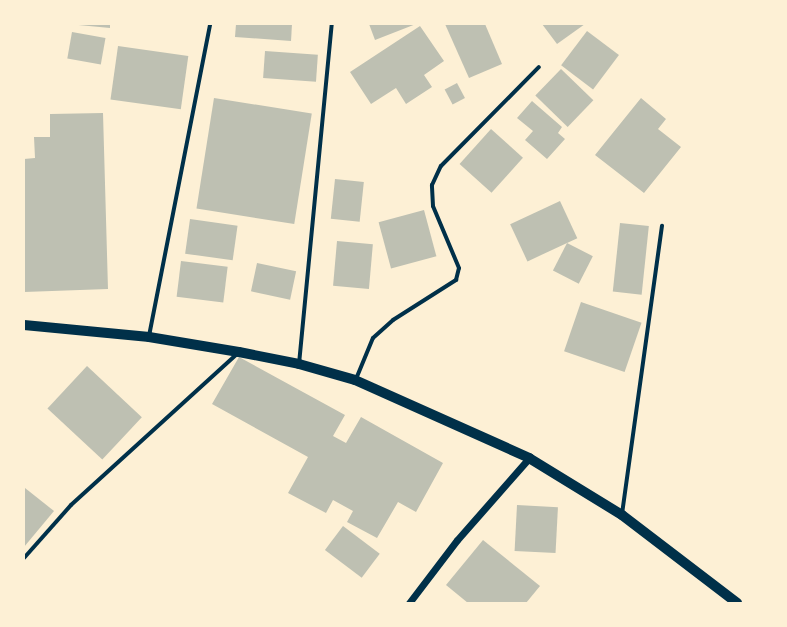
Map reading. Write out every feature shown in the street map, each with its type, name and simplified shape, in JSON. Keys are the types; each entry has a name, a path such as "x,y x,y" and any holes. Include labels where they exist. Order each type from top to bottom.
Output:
{"main road":[{"path":"24,325 149,337 299,364 355,380 529,458 622,515 737,603"}],"street":[{"path":"149,337 210,24"},
{"path":"299,364 332,24"},
{"path":"355,380 373,338 393,320 456,280 459,268 433,206 432,185 441,166 539,67"},
{"path":"622,515 662,226"},
{"path":"24,558 71,505 239,352"},
{"path":"410,603 457,540 529,458"}],"building":[{"path":"68,24 110,24 110,28"},
{"path":"236,24 292,24 291,41 235,37"},
{"path":"369,24 416,24 375,40"},
{"path":"445,24 485,24 502,64 469,78"},
{"path":"542,24 585,24 557,44"},
{"path":"420,26 444,61 424,75 432,87 406,104 396,88 371,104 350,72"},
{"path":"587,31 619,55 593,89 561,65"},
{"path":"72,32 105,38 101,64 67,59"},
{"path":"118,46 188,56 181,109 110,99"},
{"path":"265,51 318,55 316,82 263,78"},
{"path":"561,69 593,100 568,127 535,96"},
{"path":"457,83 465,98 453,105 445,90"},
{"path":"214,98 312,113 294,224 196,209"},
{"path":"641,98 666,119 658,129 681,147 644,193 595,155"},
{"path":"532,101 562,127 558,133 565,139 547,159 525,140 533,131 517,118"},
{"path":"103,113 108,289 24,292 24,159 35,158 34,137 50,137 50,114"},
{"path":"491,129 523,158 492,193 460,164"},
{"path":"335,179 364,182 360,222 331,219"},
{"path":"560,201 577,238 527,261 510,224"},
{"path":"424,210 436,256 391,269 379,222"},
{"path":"190,219 238,226 233,260 185,254"},
{"path":"620,223 649,226 642,295 613,292"},
{"path":"337,241 373,244 369,289 333,286"},
{"path":"567,243 593,256 579,284 553,271"},
{"path":"181,261 228,267 223,302 177,297"},
{"path":"257,263 296,271 290,300 251,291"},
{"path":"581,302 642,323 625,372 564,351"},
{"path":"239,357 345,415 333,436 346,443 361,417 443,463 416,512 398,502 377,538 347,522 353,511 333,500 326,513 288,493 308,457 212,404"},
{"path":"87,366 142,417 102,460 47,408"},
{"path":"25,488 54,511 24,547 24,489"},
{"path":"517,505 558,507 556,553 515,551"},
{"path":"343,526 380,554 362,578 325,550"},
{"path":"483,540 540,586 526,603 468,603 446,585"}]}
